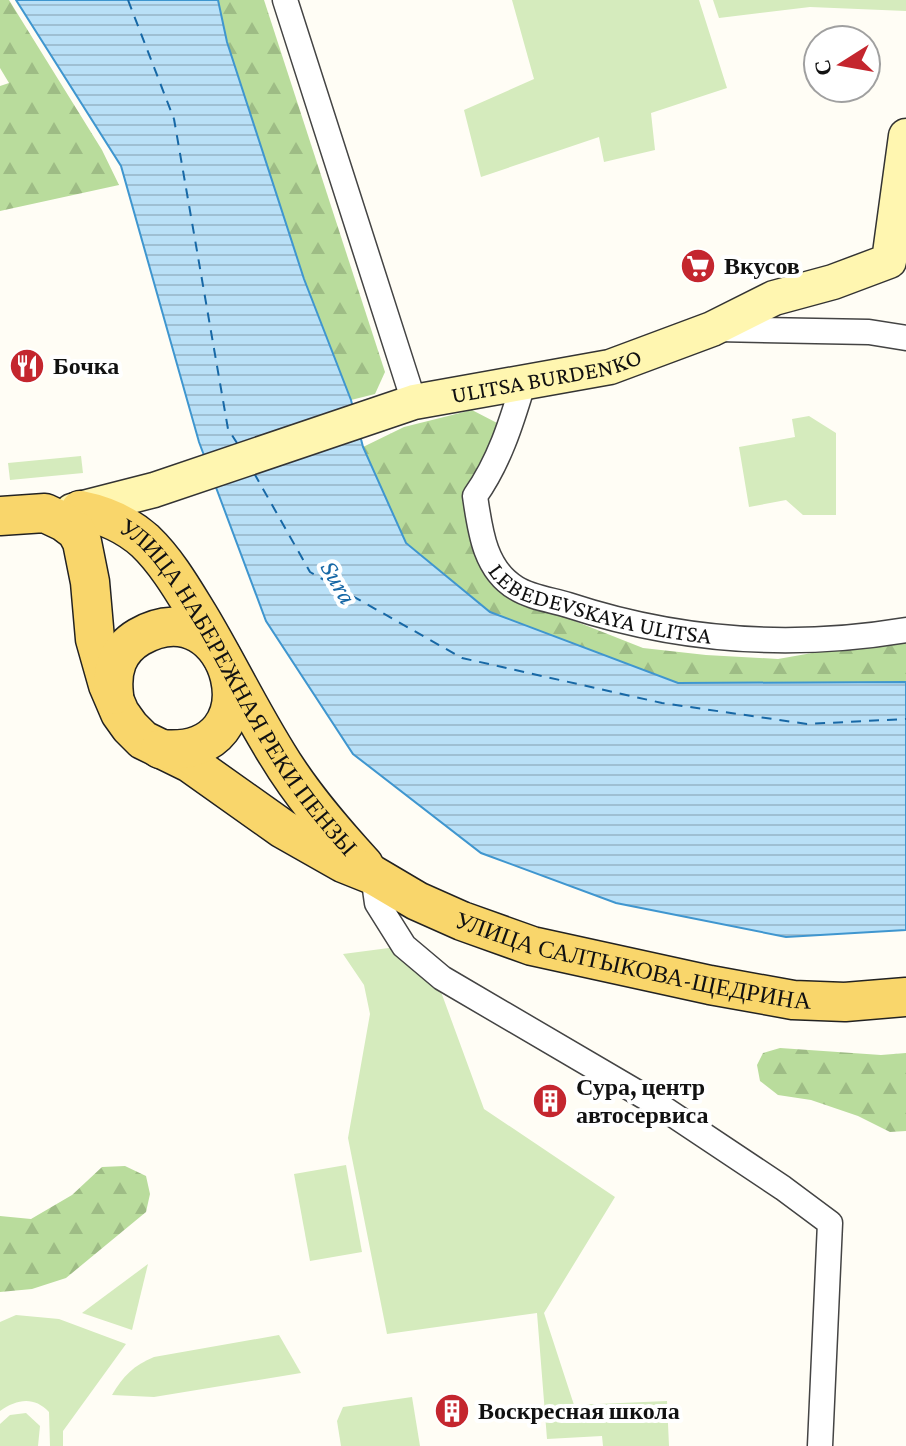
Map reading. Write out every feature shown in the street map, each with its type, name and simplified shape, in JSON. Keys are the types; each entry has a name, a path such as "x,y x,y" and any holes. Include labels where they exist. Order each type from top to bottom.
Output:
{"main road":[{"path":"0,516 62,511 64,522 76,531 82,542 90,582 95,639 114,699 130,727 143,740 190,763 283,829 322,852 373,875"},
{"name":"УЛИЦА НАБЕРЕЖНАЯ РЕКИ ПЕНЗЫ","path":"62,511 102,514 144,541 167,566 295,781 373,875"},
{"path":"114,699 114,667 120,654 142,635 172,627 185,628 198,632 222,655 232,687 231,711 226,723 217,734 193,748 180,751 160,749"},
{"name":"УЛИЦА САЛТЫКОВА-ЩЕДРИНА","path":"373,875 417,901 532,946 793,1000 845,1002 906,997"}],"street":[{"path":"285,0 414,402"},
{"name":"ULITSA BURDENKO","path":"62,511 154,490 414,402 610,367 712,329 774,298 833,282 889,261 906,136"},
{"name":"ULITSA BURDENKO","path":"712,329 869,332 906,338"},
{"name":"LEBEDEVSKAYA ULITSA","path":"523,384 502,447 490,475 475,496 480,531 491,563 515,588 614,620 698,636 784,642 906,630"},
{"name":"УЛИЦА НАБЕРЕЖНАЯ РЕКИ ПЕНЗЫ","path":"373,875 377,903 404,946 442,978 657,1104 830,1223 820,1446"}],"green space":[{"path":"0,0 9,0 102,150 119,185 0,211 0,86 9,83 0,68"},
{"path":"218,0 264,0 385,372 375,394 351,400 304,279 227,42"},
{"path":"512,0 699,0 727,88 651,113 655,150 604,162 599,137 481,177 464,110 534,79"},
{"path":"713,0 906,0 906,11 810,7 719,18"},
{"path":"472,410 499,424 484,461 465,492 468,530 481,569 514,597 643,648 778,659 863,644 906,642 906,682 678,683 490,612 406,543 363,447 404,427"},
{"path":"809,416 836,433 836,515 803,515 786,500 749,507 739,447 795,437 792,419"},
{"path":"81,456 83,473 10,480 8,463"},
{"path":"404,946 433,970 484,1109 615,1197 544,1313 574,1405 667,1401 669,1446 603,1446 602,1436 547,1439 537,1313 387,1334 348,1138 370,1014 364,985 343,954"},
{"path":"780,1048 881,1055 906,1053 906,1131 890,1132 858,1116 811,1100 778,1095 760,1081 757,1065 763,1053"},
{"path":"346,1165 362,1252 310,1261 294,1174"},
{"path":"125,1166 146,1176 150,1194 146,1212 66,1278 32,1289 0,1292 0,1216 31,1219 72,1195 102,1167"},
{"path":"148,1264 132,1330 82,1313"},
{"path":"16,1315 59,1319 126,1344 63,1431 63,1446 50,1446 49,1412 37,1403 19,1402 0,1411 0,1322"},
{"path":"279,1335 301,1373 154,1397 112,1395 130,1372 154,1357"},
{"path":"412,1397 420,1446 341,1446 337,1421 343,1407"},
{"path":"26,1413 40,1426 38,1446 0,1446 0,1424 10,1415"}],"water":[{"name":"Sura","path":"16,0 218,0 227,42 304,279 351,400 363,447 406,543 490,612 678,683 906,682 906,930 786,937 616,903 481,853 353,754 266,621 199,442 121,166"}],"ferry route":[{"path":"128,0 174,119 228,429 237,443"},
{"path":"254,473 310,572 462,658 662,703 807,724 906,719"}],"place":[{"name":"Вкусов","path":"698,266"},
{"name":"Бочка","path":"27,366"},
{"name":"Сура, центр автосервиса","path":"550,1101"},
{"name":"Воскресная школа","path":"452,1411"}]}
